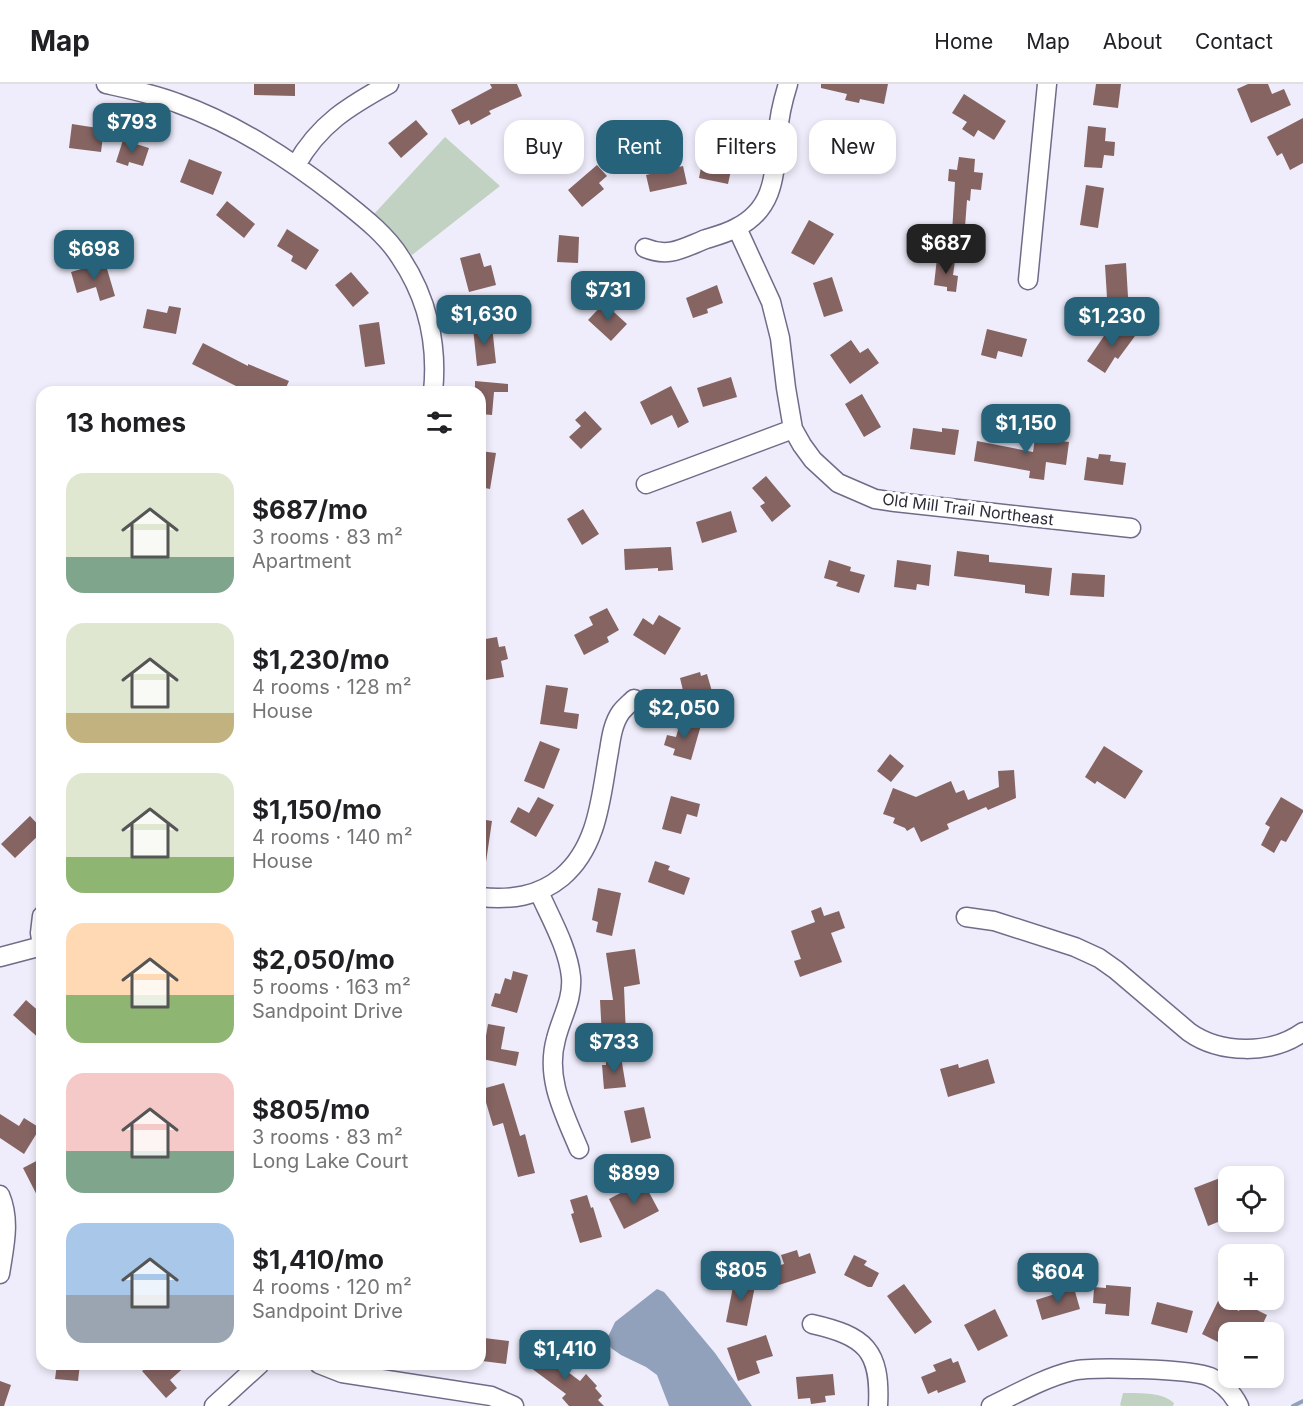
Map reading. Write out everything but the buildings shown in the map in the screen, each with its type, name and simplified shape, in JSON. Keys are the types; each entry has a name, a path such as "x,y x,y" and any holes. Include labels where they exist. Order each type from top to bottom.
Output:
{"street":[{"path":"106,84 175,102 209,116 247,136 296,165 380,233 399,255 414,281 425,308 434,350 433,386"},
{"path":"296,165 306,147 334,117 389,84"},
{"path":"645,248 657,253 673,252 736,228 764,205 774,178 781,107 788,84"},
{"path":"1028,280 1047,84"},
{"name":"Old Mill Trail Northeast","path":"736,228 774,312 793,429 813,460 838,483 875,498 1131,528"},
{"path":"646,484 793,429"},
{"path":"486,897 507,898 539,892 566,873 585,850 596,817 613,728 621,712 634,699"},
{"path":"539,892 564,950 571,978 569,1000 553,1049 552,1072 555,1088 579,1149"},
{"path":"966,917 994,921 1075,947 1100,958 1189,1032 1214,1046 1251,1049 1295,1038 1303,1032"},
{"path":"0,957 36,948"},
{"path":"0,1195 6,1214 7,1230 0,1274"},
{"path":"812,1324 850,1335 870,1353 876,1364 878,1406"},
{"path":"991,1406 1061,1374 1101,1369 1180,1372 1210,1377 1229,1390 1239,1406"},
{"path":"214,1406 253,1370"},
{"path":"334,1370 491,1396 514,1406"}],"green space":[{"path":"445,137 500,186 412,255 374,214"},
{"path":"1123,1393 1157,1395 1174,1403 1173,1406 1122,1406 1120,1405"}],"water":[{"path":"657,1289 664,1292 715,1353 752,1406 669,1406 657,1375 611,1348 607,1339 615,1322"}],"waterway":[{"path":"1293,1406 1303,1401"}]}
